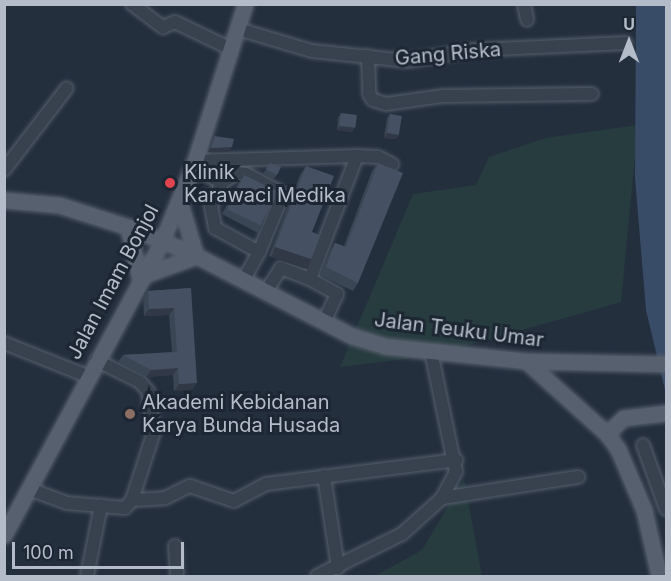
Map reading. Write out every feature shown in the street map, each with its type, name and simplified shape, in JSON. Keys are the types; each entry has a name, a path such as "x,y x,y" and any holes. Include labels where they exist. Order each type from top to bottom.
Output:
{"main road":[{"name":"Jalan Imam Bonjol","path":"4,536 87,376 162,241 194,164 245,4"},
{"name":"Jalan Teuku Umar","path":"4,200 59,205 128,227 196,256 324,322 384,346 526,361 666,364"},
{"path":"128,227 141,278 196,256 179,200"},
{"path":"526,361 607,434 618,449 644,510 659,576"},
{"path":"607,434 623,418 666,413"}],"street":[{"path":"132,4 163,27 175,22 231,49"},
{"path":"524,4 527,20"},
{"name":"Gang Riska","path":"238,29 312,51 407,61 475,50 626,43"},
{"path":"368,56 369,94 373,100 386,104 443,96 592,94"},
{"path":"4,170 67,88"},
{"path":"310,279 357,156"},
{"path":"194,164 357,156 378,157 392,164"},
{"path":"194,164 222,182"},
{"path":"243,281 259,252 282,197 278,190 246,174 237,173 222,182 211,206 215,228 259,252"},
{"path":"265,293 280,268 310,279 337,294 324,322"},
{"path":"4,343 87,376"},
{"path":"317,576 338,568 402,534 442,498 456,472 456,460 431,351"},
{"path":"28,489 67,503 125,508 132,500 154,432 148,391 140,382 96,360"},
{"path":"643,445 666,509"},
{"path":"132,500 165,498 190,486 234,501 266,484 456,460"},
{"path":"324,476 338,568"},
{"path":"442,498 578,477"},
{"path":"87,576 101,505"},
{"path":"175,546 177,576"}],"green space":[{"path":"638,125 621,302 430,356 340,367 413,194 476,185 489,157 545,138"},
{"path":"464,479 482,576 375,576 422,550"}],"water":[{"path":"636,5 666,5 666,394 646,310 635,178"}],"building":[{"path":"341,113 357,115 355,128 339,126"},
{"path":"390,114 402,116 399,135 387,133"},
{"path":"215,136 234,139 232,147 211,148"},
{"path":"270,163 281,167 277,175 266,169"},
{"path":"378,163 403,173 358,283 326,267 335,243 346,247"},
{"path":"306,166 334,176 312,232 320,235 311,259 275,247"},
{"path":"244,175 277,191 261,225 227,209"},
{"path":"191,288 197,383 179,384 178,368 151,370 123,355 177,352 174,308 149,309 148,291"}],"place":[{"name":"Klinik Karawaci Medika","path":"170,183"},
{"name":"Akademi Kebidanan Karya Bunda Husada","path":"130,414"}]}
